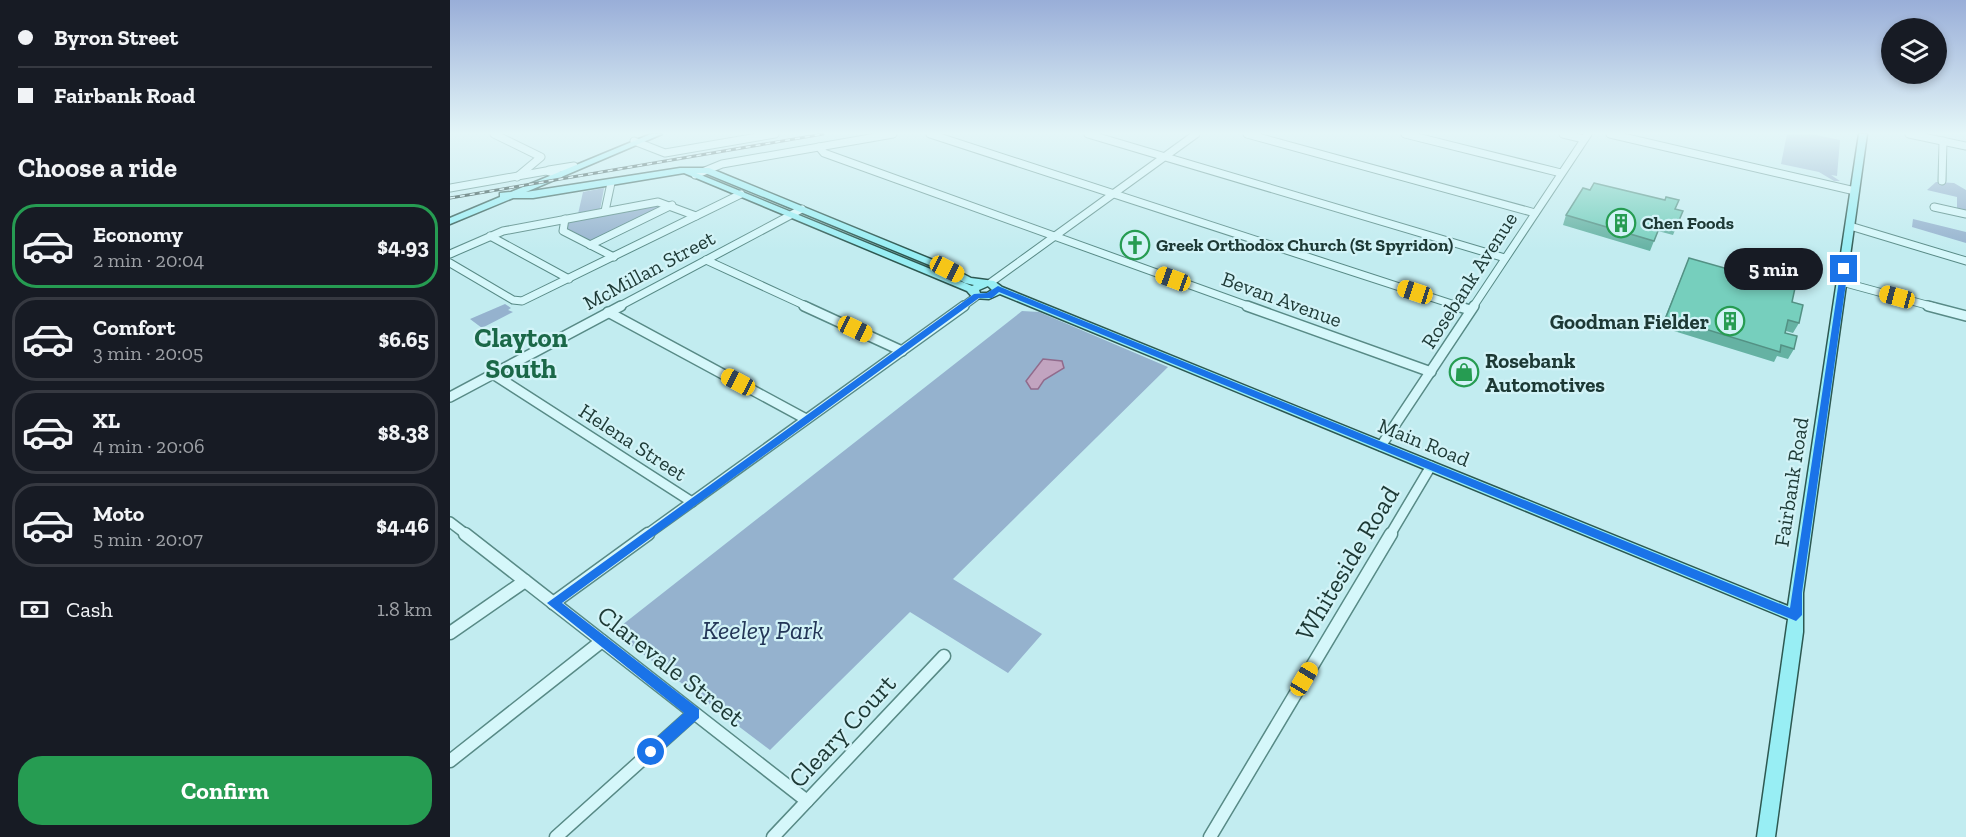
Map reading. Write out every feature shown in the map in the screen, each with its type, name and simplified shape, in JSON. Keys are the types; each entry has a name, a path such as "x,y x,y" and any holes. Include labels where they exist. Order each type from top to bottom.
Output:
{"main road":[{"path":"450,219 503,198 668,173"},
{"path":"688,173 971,288 975,294"},
{"name":"Main Road","path":"713,173 883,242 969,280 992,287 1012,302 1037,306 1796,615"},
{"name":"Fairbank Road","path":"1766,837 1796,632 1796,593 1858,173"},
{"path":"467,214 503,198 533,177 553,174"},
{"path":"450,219 529,194 553,174"},
{"path":"761,202 771,197"},
{"path":"873,248 883,242"},
{"path":"975,294 975,287 992,287"}],"street":[{"path":"518,177 523,173"},
{"path":"695,175 699,173"},
{"name":"Bevan Avenue","path":"880,173 1431,372"},
{"path":"1049,173 1470,310"},
{"path":"992,287 1055,236 1142,173"},
{"path":"1219,173 1505,258"},
{"path":"1389,173 1535,213"},
{"name":"Rosebank Avenue","path":"1381,446 1561,173"},
{"path":"1778,173 1855,191"},
{"path":"1942,173 1942,181"},
{"path":"450,188 553,174"},
{"path":"605,212 610,183"},
{"path":"450,263 517,301 528,299 741,194"},
{"path":"450,254 490,236 658,202 672,205 696,216"},
{"path":"590,245 672,205"},
{"path":"1934,207 1966,214"},
{"name":"McMillan Street","path":"450,397 802,209"},
{"path":"565,219 563,231 614,257"},
{"path":"1850,226 1966,261"},
{"path":"490,236 569,279"},
{"path":"706,260 902,351"},
{"path":"1842,282 1966,316"},
{"path":"553,603 902,351 975,294"},
{"path":"609,312 806,419"},
{"name":"Helena Street","path":"493,374 692,502"},
{"name":"Whiteside Road","path":"1210,837 1431,466"},
{"name":"Clarevale Street","path":"450,522 807,801"},
{"path":"450,633 525,581"},
{"path":"450,761 602,641"},
{"name":"Cleary Court","path":"773,837 944,656"},
{"path":"556,837 694,713"}],"green space":[{"path":"1821,173 1837,173 1837,176 1831,175 1840,181 1834,181"},
{"path":"1936,182 1954,183 1966,190 1966,211 1957,209 1957,197 1927,190"},
{"path":"604,188 600,210 578,214 583,192"},
{"path":"658,204 668,206 591,242 566,229 574,220"},
{"path":"1913,219 1966,232 1966,243 1912,227"},
{"path":"505,304 511,308 508,310 513,312 482,328 470,319"},
{"name":"Keeley Park","path":"1022,311 1039,312 1168,367 953,579 1042,634 1008,673 910,612 770,750 623,639 617,629"}],"shaded area":[{"path":"1043,359 1062,361 1064,368 1044,380 1038,389 1031,389 1026,381"}],"building":[{"name":"Chen Foods","path":"1594,183 1665,200 1666,197 1679,200 1675,209 1683,211 1677,225 1662,221 1654,241 1566,215 1583,188 1590,190"},
{"name":"Goodman Fielder","path":"1689,258 1795,288 1792,302 1803,305 1799,323 1788,320 1785,333 1797,336 1794,349 1781,345 1780,352 1666,317"}],"railway":[{"path":"450,198 595,173"}],"place":[{"name":"Chen Foods","path":"1621,223"},
{"name":"Greek Orthodox Church (St Spyridon)","path":"1135,245"},
{"name":"Goodman Fielder","path":"1730,321"},
{"name":"Rosebank Automotives","path":"1464,372"}],"district":[{"name":"Clayton South","path":"521,354"}],"route":[{"path":"651,752 694,713 553,603 977,296 989,296 998,289 1796,615 1796,593 1844,269"}]}
